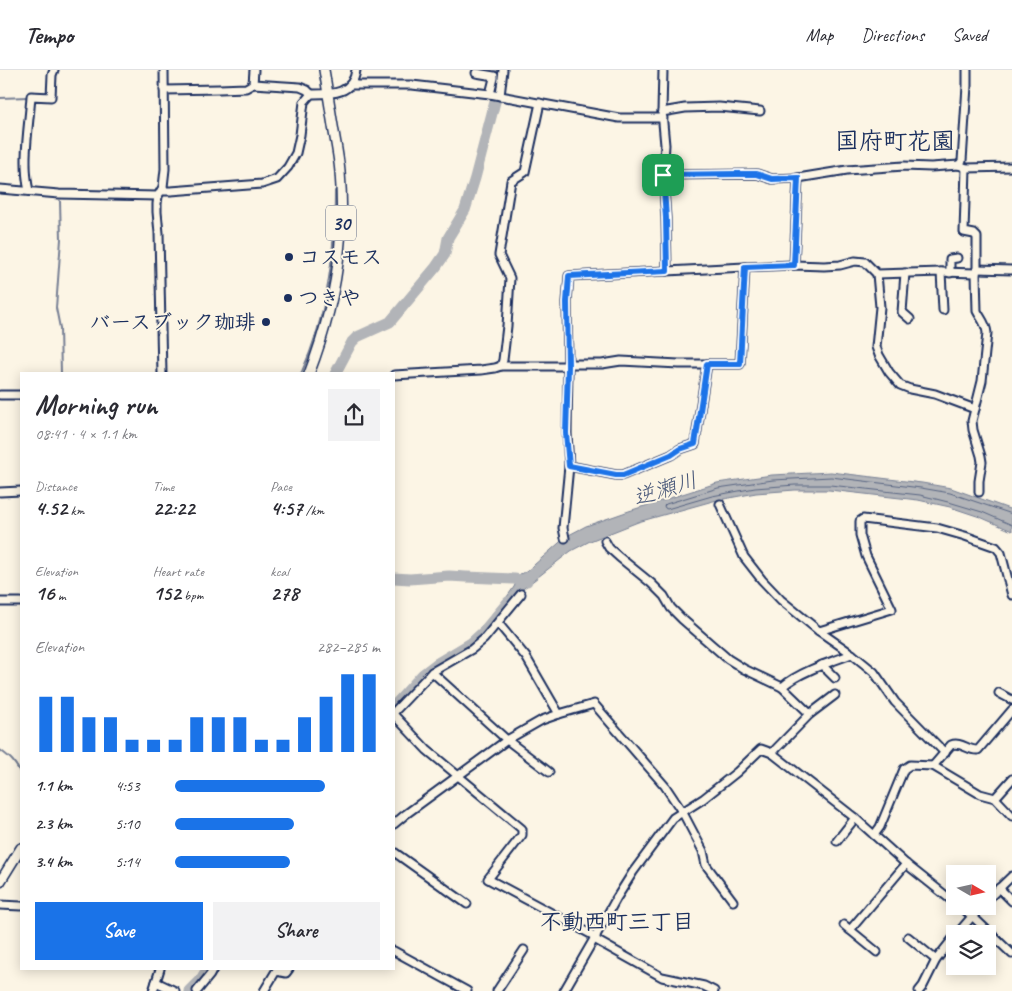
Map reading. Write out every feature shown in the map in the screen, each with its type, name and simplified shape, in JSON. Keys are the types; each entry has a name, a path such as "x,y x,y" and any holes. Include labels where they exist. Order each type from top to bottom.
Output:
{"main road":[{"name":"30","path":"309,372 326,322 339,260 340,171 324,70"},
{"path":"0,882 20,850"}],"street":[{"path":"29,192 26,159 32,96 51,96 54,70"},
{"path":"162,372 157,212 165,170 164,70"},
{"path":"253,84 254,70"},
{"path":"164,90 218,90 246,88 253,84 300,87 311,94 328,94 346,89 354,79 356,70"},
{"path":"496,95 503,70"},
{"path":"663,70 665,145 663,175 667,271"},
{"path":"967,70 962,161 964,232 974,234 977,237 977,311 986,325 987,333 982,381 972,421 982,462 979,492"},
{"path":"476,73 494,76 496,95"},
{"path":"350,84 412,85 496,95 619,118 663,115 685,108 719,107 760,110"},
{"path":"0,189 59,194 160,193 262,184 277,179 288,168 296,153 304,102 311,94"},
{"path":"501,366 507,326 510,278 499,255 501,239 511,182 525,172 540,102"},
{"path":"663,175 757,174 772,179 798,178 847,170 904,166 1012,167"},
{"path":"794,265 798,178"},
{"path":"950,273 950,259 957,258"},
{"path":"565,538 563,528 569,466 566,433 567,302 569,276 794,265 832,266 855,261 864,262 877,274 880,307 876,347 889,372 900,385 935,394 975,410"},
{"path":"395,375 481,370 501,366 602,364 621,360 679,364 740,364 745,267"},
{"path":"877,274 1012,270"},
{"path":"941,272 943,310"},
{"path":"905,273 902,312 910,319"},
{"path":"569,466 623,475 695,444 707,364"},
{"path":"0,395 20,394"},
{"path":"0,492 20,491"},
{"path":"720,504 744,557 762,580 781,600 874,672 895,702 945,753"},
{"path":"819,631 892,610 866,556 860,535 860,521 863,519 937,528 996,547 1001,553 1012,596"},
{"path":"605,541 609,548 664,596 671,608 682,620 728,659 782,688 810,714"},
{"path":"395,712 432,672 472,649 484,639 521,594"},
{"path":"0,602 20,602"},
{"path":"498,623 526,657 559,714"},
{"path":"782,688 789,682 822,665 852,654"},
{"path":"822,665 835,678"},
{"path":"432,672 507,740 549,772"},
{"path":"999,693 1012,700"},
{"path":"772,753 810,714 834,695"},
{"path":"395,823 507,740 542,720 594,704 664,786 682,813 703,851 706,865 733,901"},
{"path":"934,766 951,745 959,744 974,751 978,750 1012,710"},
{"path":"395,714 427,750 522,829 522,835 488,880 662,977 704,986 714,991"},
{"path":"565,990 616,899 642,859 673,818 703,799 737,772 761,749 772,753 855,818 906,864 946,896"},
{"path":"874,835 880,828 904,769 910,766 934,766 980,794 995,798 1012,816"},
{"path":"995,798 1012,779"},
{"path":"836,842 855,818"},
{"path":"395,853 467,904"},
{"path":"877,952 847,928 906,864"},
{"path":"996,891 1012,876"},
{"path":"999,888 1012,901"},
{"path":"0,905 20,906"},
{"path":"964,925 972,916 982,925"},
{"path":"908,937 936,960"},
{"path":"996,938 1012,954"},
{"path":"919,991 936,960 946,948"},
{"path":"497,991 524,950"},
{"path":"395,952 467,991"},
{"path":"153,991 160,970"},
{"path":"197,991 212,970"},
{"path":"264,991 276,971 286,973 288,970"},
{"path":"156,982 175,991"}],"water":[{"path":"831,472 951,488 1012,510 1012,531 980,517 950,507 918,500 829,490 756,493 713,501 638,522 590,541 571,551 519,592 484,629 514,587 520,574 526,572 567,536 586,526 717,483 772,475"}],"waterway":[{"path":"336,372 352,342 357,337 390,322 445,254 448,238 465,210 475,178 496,98 500,70"},
{"path":"0,98 28,97"},
{"path":"302,372 324,307 331,261 335,191"},
{"path":"60,201 61,239 56,308 60,328 61,372"},
{"path":"395,578 410,579 449,576 527,581"},
{"name":"逆瀬川","path":"395,705 423,674 471,643 483,632 508,602"},
{"path":"0,750 12,760 20,772"},
{"name":"逆瀬川","path":"189,991 201,979 206,970"}],"place":[{"name":"コスモス","path":"289,257"},
{"name":"つきや","path":"288,298"},
{"name":"バースブック珈琲","path":"266,322"}],"district":[{"name":"国府町花園","path":"895,141"},
{"name":"不動西町三丁目","path":"617,921"}],"route":[{"path":"757,174 772,179 798,178 794,265 745,267 740,364 707,364 695,444 623,475 569,466 566,433 567,302 569,276 667,271 663,175 757,174"}]}
